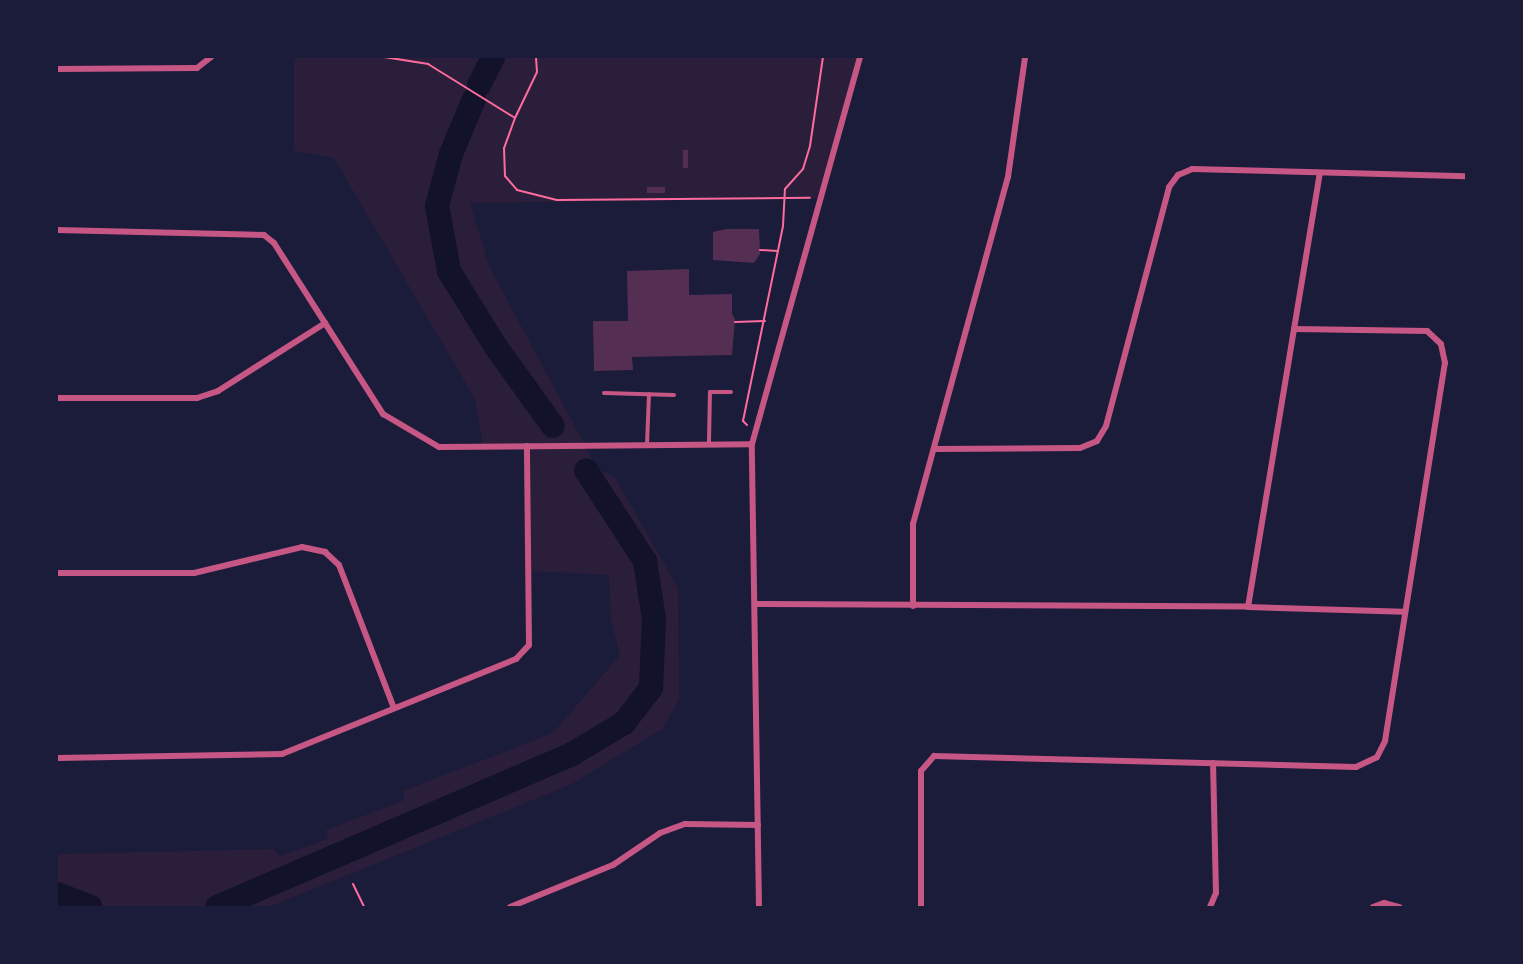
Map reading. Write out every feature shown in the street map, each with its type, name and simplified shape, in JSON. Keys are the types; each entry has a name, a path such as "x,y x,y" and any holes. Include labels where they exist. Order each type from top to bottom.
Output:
{"street":[{"path":"57,69 197,68 211,57"},
{"path":"759,907 752,444 860,57"},
{"path":"914,606 913,524 1008,177 1025,57"},
{"path":"934,449 1080,447 1097,441 1106,426 1169,187 1178,175 1192,169 1466,176"},
{"path":"1248,607 1320,173"},
{"path":"57,230 264,235 274,243 383,414 439,447 709,442 752,444"},
{"path":"57,398 197,398 218,391 326,322"},
{"path":"921,907 921,771 934,756 1356,767 1377,757 1385,741 1403,612 1445,363 1441,344 1427,331 1294,329"},
{"path":"57,758 282,754 393,706 516,659 529,645 527,446"},
{"path":"57,573 194,573 302,547 325,552 339,565 393,706"},
{"path":"756,604 1248,607 1403,612"},
{"path":"1210,907 1215,893 1213,763"},
{"path":"510,907 614,865 660,833 676,827 758,825"},
{"path":"1373,907 1384,903 1399,907"}],"lane":[{"path":"709,442 710,392 731,392"},
{"path":"604,393 674,395"},
{"path":"647,444 649,394"}],"path":[{"path":"384,57 429,64 515,118"},
{"path":"536,57 537,72 515,118 504,148 504,176 517,190 557,200 821,198"},
{"path":"757,427 743,421 778,252 785,189 802,169 810,146 823,57"},
{"path":"760,250 778,252"},
{"path":"735,322 765,321"},
{"path":"354,884 364,907"}],"shaded area":[{"path":"294,57 860,57 821,198 470,203 489,266 598,470 614,476 678,588 679,700 662,729 572,784 269,907 57,907 57,854 273,849 280,856 328,839 326,830 405,800 403,791 553,733 620,655 611,619 609,575 529,571 527,446 483,445 475,399 334,158 294,151"}],"building":[{"path":"683,150 688,150 688,168 683,168"},
{"path":"647,187 665,187 665,193 647,193"},
{"path":"726,229 759,229 760,254 754,263 713,260 713,232"},
{"path":"689,269 689,295 732,294 732,314 735,319 732,355 632,357 633,370 594,371 593,321 628,321 627,271"}],"waterway":[{"path":"479,85 493,57"},
{"path":"474,99 451,154 437,206 449,271 496,347 553,426"},
{"path":"217,907 572,754 624,723 651,688 654,619 645,561 586,470"},
{"path":"57,894 91,907"}]}
